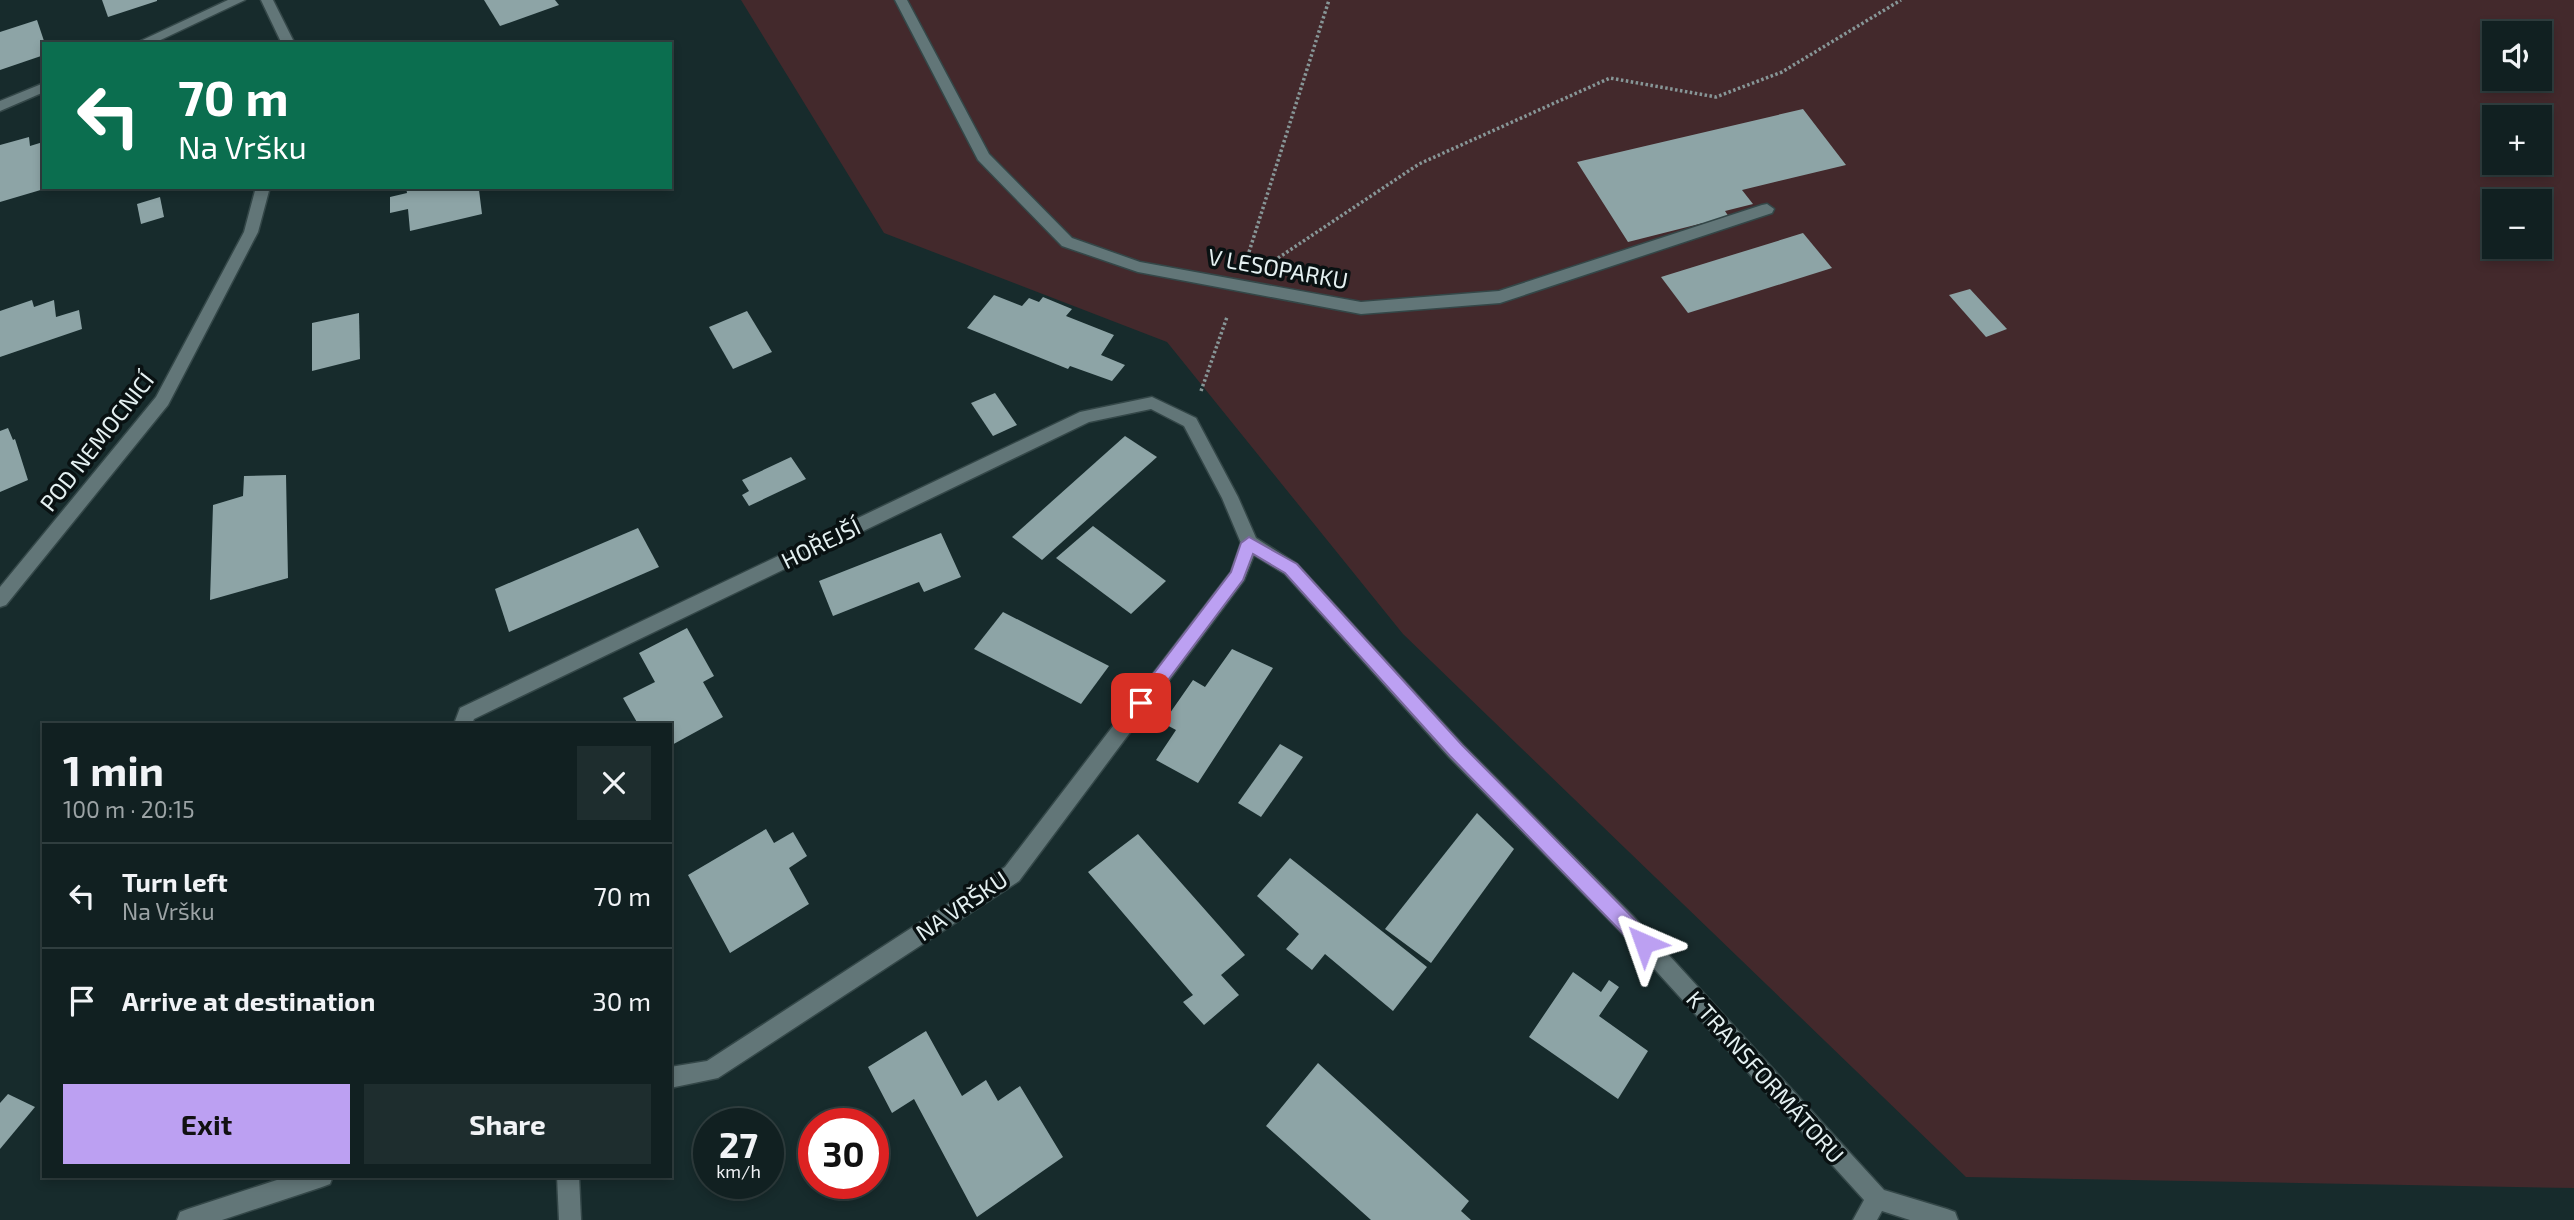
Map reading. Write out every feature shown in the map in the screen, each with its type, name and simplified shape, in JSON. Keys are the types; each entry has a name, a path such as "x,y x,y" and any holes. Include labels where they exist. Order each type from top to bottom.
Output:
{"street":[{"path":"144,42 239,0"},
{"path":"267,0 288,42"},
{"name":"V LESOPARKU","path":"901,0 983,157 1067,242 1138,267 1361,308 1500,297 1768,209"},
{"path":"0,106 42,88"},
{"name":"POD NEMOCNICÍ","path":"0,600 162,401 251,232 262,189"},
{"name":"HOŘEJŠÍ","path":"463,723 466,714 1086,416 1152,403 1190,422"},
{"path":"1190,422 1230,498 1249,543"},
{"name":"NA VRŠKU","path":"672,1078 711,1071 1012,874 1238,575 1249,543"},
{"name":"K TRANSFORMÁTORU","path":"1249,543 1291,569 1456,751 1626,923 1877,1199"},
{"path":"188,1220 316,1178"},
{"path":"568,1178 570,1220"},
{"path":"1864,1220 1877,1199 1947,1220"}],"path":[{"path":"1190,422 1238,285 1329,0"},
{"path":"1238,285 1419,164 1610,78 1716,97 1783,72 1901,0"}],"shaded area":[{"path":"741,0 2574,0 2574,1188 1966,1177 1403,634 1167,342 884,233"}],"building":[{"path":"102,0 157,0 157,1 108,17"},
{"path":"484,0 555,0 559,5 500,26"},
{"path":"37,20 44,42 42,42 42,56 0,70 0,32"},
{"path":"1803,109 1846,165 1742,190 1753,204 1725,211 1735,226 1710,232 1703,223 1628,242 1577,162"},
{"path":"29,137 30,146 42,142 44,189 0,202 0,145"},
{"path":"406,189 481,189 482,214 410,231 408,209 390,213 390,197 407,193"},
{"path":"160,197 164,217 141,224 137,204"},
{"path":"1803,233 1832,268 1688,313 1661,277"},
{"path":"1970,289 2007,329 1986,337 1949,295"},
{"path":"994,295 1022,306 1029,298 1039,302 1043,297 1072,309 1066,316 1114,335 1101,355 1125,365 1112,381 1070,366 1068,369 967,328"},
{"path":"32,300 34,307 54,300 56,317 79,310 82,329 0,357 0,311"},
{"path":"747,311 772,352 733,369 709,327"},
{"path":"359,313 360,359 312,371 312,323"},
{"path":"995,393 1017,425 993,436 971,403"},
{"path":"8,428 13,440 15,439 28,480 0,492 0,431"},
{"path":"1125,436 1157,457 1042,560 1012,537"},
{"path":"791,457 806,479 749,506 742,495 749,491 742,480"},
{"path":"286,475 288,578 210,600 213,505 243,496 244,476"},
{"path":"1093,526 1166,581 1131,614 1056,558"},
{"path":"638,528 659,567 509,632 495,589"},
{"path":"941,533 961,577 924,592 919,582 833,616 819,581"},
{"path":"1003,612 1109,666 1081,704 974,649"},
{"path":"687,628 714,676 703,682 723,717 672,745 672,723 637,723 623,698 655,682 639,653"},
{"path":"1232,649 1273,668 1198,783 1156,760 1176,730 1163,723 1193,680 1205,687"},
{"path":"1280,744 1303,757 1261,817 1238,803"},
{"path":"1477,813 1514,849 1431,963 1385,929"},
{"path":"766,829 774,843 793,832 807,856 789,868 809,904 730,953 688,875"},
{"path":"1138,834 1245,955 1221,975 1239,995 1204,1025 1183,1002 1193,995 1088,872"},
{"path":"1290,858 1427,967 1393,1011 1325,954 1312,970 1286,949 1299,934 1257,896"},
{"path":"1573,972 1601,992 1609,980 1619,987 1599,1016 1648,1051 1618,1099 1529,1037"},
{"path":"926,1031 962,1096 986,1080 998,1101 1020,1086 1063,1157 977,1217 914,1099 892,1113 868,1067"},
{"path":"1318,1063 1469,1201 1461,1211 1471,1220 1371,1220 1266,1126"},
{"path":"8,1094 35,1107 0,1149 0,1103"}],"route":[{"path":"1141,703 1238,575 1249,543 1291,569 1456,751 1644,943"}]}
